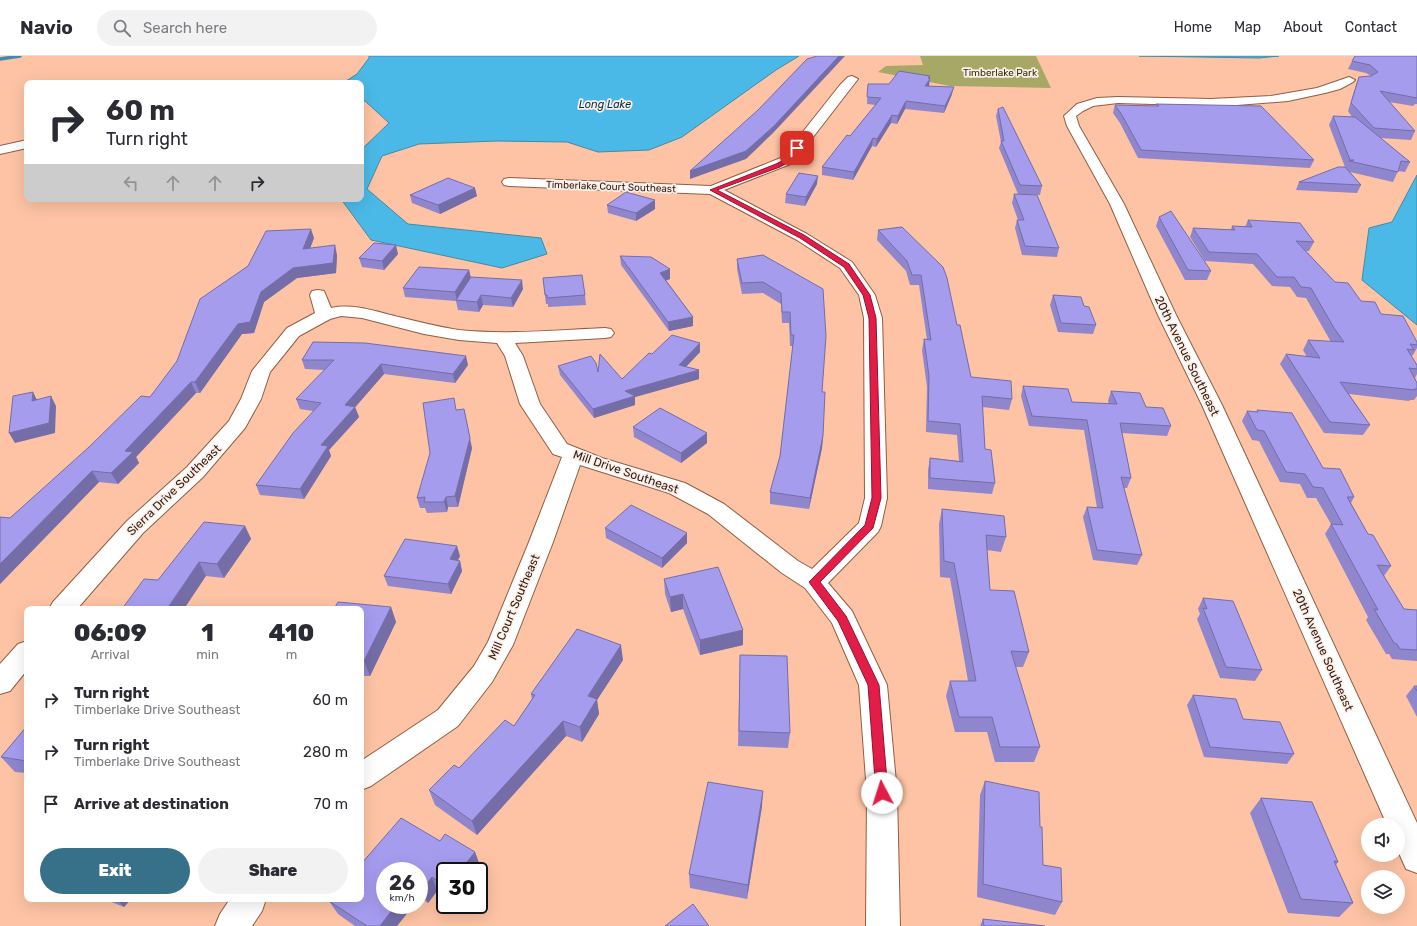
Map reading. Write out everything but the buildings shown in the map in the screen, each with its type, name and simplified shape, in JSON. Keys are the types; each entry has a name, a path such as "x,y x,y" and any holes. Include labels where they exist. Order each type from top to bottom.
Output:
{"street":[{"path":"713,190 788,160 844,87 852,79"},
{"name":"20th Avenue Southeast","path":"1355,79 1322,91 1280,98 1249,101 1222,102 1127,100 1096,102 1080,107 1070,116 1073,126 1120,209 1167,315 1212,405 1417,858"},
{"path":"0,150 24,145"},
{"name":"Timberlake Court Southeast","path":"508,182 713,190"},
{"path":"713,190 802,236 846,265 867,295 873,318 876,498 870,526 814,582 843,618 873,685 882,793 883,926"},
{"path":"318,295 324,315 341,311 362,313 424,329 459,335 503,338 606,333"},
{"name":"Sierra Drive Southeast","path":"65,606 135,527 195,472 238,424 251,399 261,371 293,332 324,315"},
{"name":"Mill Drive Southeast","path":"503,338 514,356 530,404 560,449 594,463 632,473 677,488 716,509 790,568 814,582"},
{"name":"Mill Court Southeast","path":"364,775 448,718 483,674 500,645 541,542 573,455"},
{"path":"0,683 24,655"},
{"path":"232,926 248,902"}],"green space":[{"name":"Timberlake Park","path":"920,56 1036,56 1051,88 950,86 878,72 886,66 923,65"}],"water":[{"name":"Long Lake","path":"369,56 799,56 776,70 682,137 649,150 598,152 567,142 496,141 419,144 382,156 367,189 408,224 541,238 547,254 502,268 371,240 343,202 364,202 364,147 389,123 364,101 364,80 348,80 357,74"},
{"path":"1139,56 1279,56 1259,58"},
{"path":"1417,175 1417,325 1362,280 1369,228 1392,222"}],"waterway":[{"path":"0,59 20,56"}],"route":[{"path":"797,148 788,160 778,165 713,190 802,236 846,265 867,295 873,318 876,498 870,526 814,582 843,618 873,685 882,793"}]}
